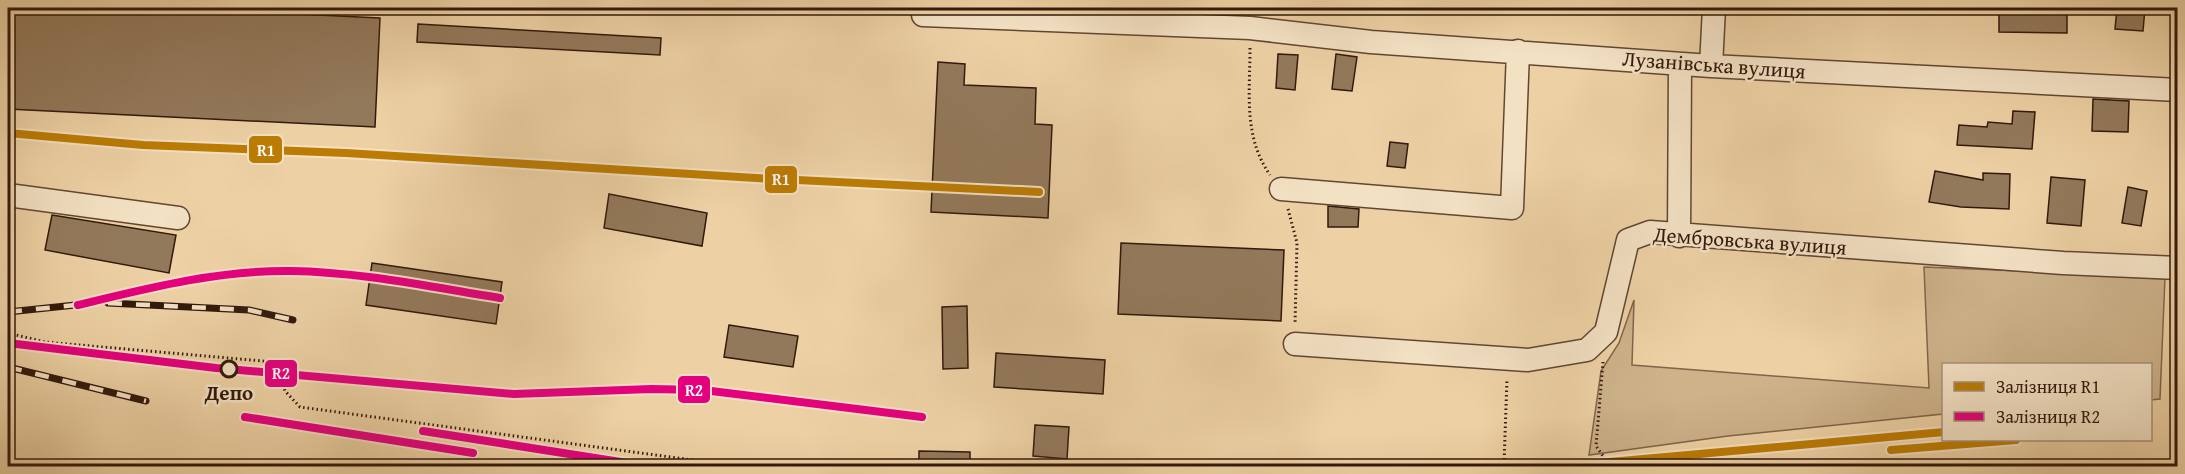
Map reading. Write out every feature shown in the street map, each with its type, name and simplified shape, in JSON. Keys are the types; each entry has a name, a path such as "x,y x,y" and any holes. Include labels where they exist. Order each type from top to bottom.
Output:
{"street":[{"path":"1711,66 1714,8"},
{"name":"Лузанівська вулиця","path":"923,15 1251,28 1371,42 1680,64 2178,90"},
{"path":"1281,189 1512,207 1518,51"},
{"path":"1679,236 1680,64"},
{"path":"8,195 178,218"},
{"name":"Дембровська вулиця","path":"1606,332 1628,240 1650,232 1679,236 2178,268"},
{"path":"1295,344 1528,360 1587,350 1606,332"}],"path":[{"path":"1606,332 1596,446 1610,466"},
{"path":"8,333 45,342 274,362 285,391 300,407 737,466"},
{"path":"1462,466 1505,465 1507,359"}],"shaded area":[{"path":"1924,267 2165,277 2160,399 2152,400 2152,363 1942,363 1942,414 1728,436 1589,455 1601,371 1619,343 1634,300 1632,365 1929,388"}],"building":[{"path":"8,8 172,8 380,18 375,127 8,109"},
{"path":"1999,8 2067,8 2067,33 1999,32"},
{"path":"2117,8 2145,8 2143,31 2115,29"},
{"path":"418,24 661,38 660,55 417,42"},
{"path":"1278,54 1298,55 1295,90 1276,88"},
{"path":"1336,54 1357,57 1352,91 1332,89"},
{"path":"938,62 965,64 964,85 1036,88 1035,124 1052,125 1048,218 931,212"},
{"path":"2093,99 2129,101 2128,132 2092,131"},
{"path":"2013,111 2035,112 2032,149 1957,145 1959,125 1987,127 1988,122 2012,124"},
{"path":"1390,142 1408,144 1405,168 1387,166"},
{"path":"1935,171 1983,180 1983,173 2010,174 2009,209 1961,207 1929,202"},
{"path":"2051,177 2085,180 2081,226 2047,223"},
{"path":"2128,187 2147,191 2141,226 2122,223"},
{"path":"609,194 707,213 702,246 604,228"},
{"path":"1328,206 1359,209 1358,227 1328,227"},
{"path":"52,215 176,235 169,273 45,250"},
{"path":"1121,243 1284,250 1281,321 1118,314"},
{"path":"372,263 502,282 496,324 366,305"},
{"path":"967,306 968,368 943,369 942,307"},
{"path":"729,325 798,336 793,367 724,357"},
{"path":"996,353 1105,360 1103,394 994,387"},
{"path":"1035,425 1069,427 1067,459 1033,456"},
{"path":"919,451 970,452 970,466 919,466"}],"railway":[{"path":"8,133 143,145 346,153 756,178 1039,192"},
{"path":"78,305 165,283 225,274 298,272 370,278"},
{"path":"108,303 249,310 293,320"},
{"path":"8,312 85,304"},
{"path":"8,343 216,368 514,394 651,389 703,390 922,417"},
{"path":"8,367 146,401"}],"rail line":[{"name":"R1","path":"8,133 143,145 346,153 756,178 1039,192"},
{"name":"R2","path":"78,305 210,277 264,271 317,272 370,277 500,298"},
{"name":"R2","path":"8,343 216,368 514,394 651,389 703,390 922,417"},
{"name":"R2","path":"245,417 473,453"},
{"name":"R2","path":"423,431 646,466"},
{"name":"R1","path":"1565,466 1942,432"},
{"name":"R1","path":"1891,450 2004,441"}],"place":[{"name":"Депо","path":"229,369"}]}
